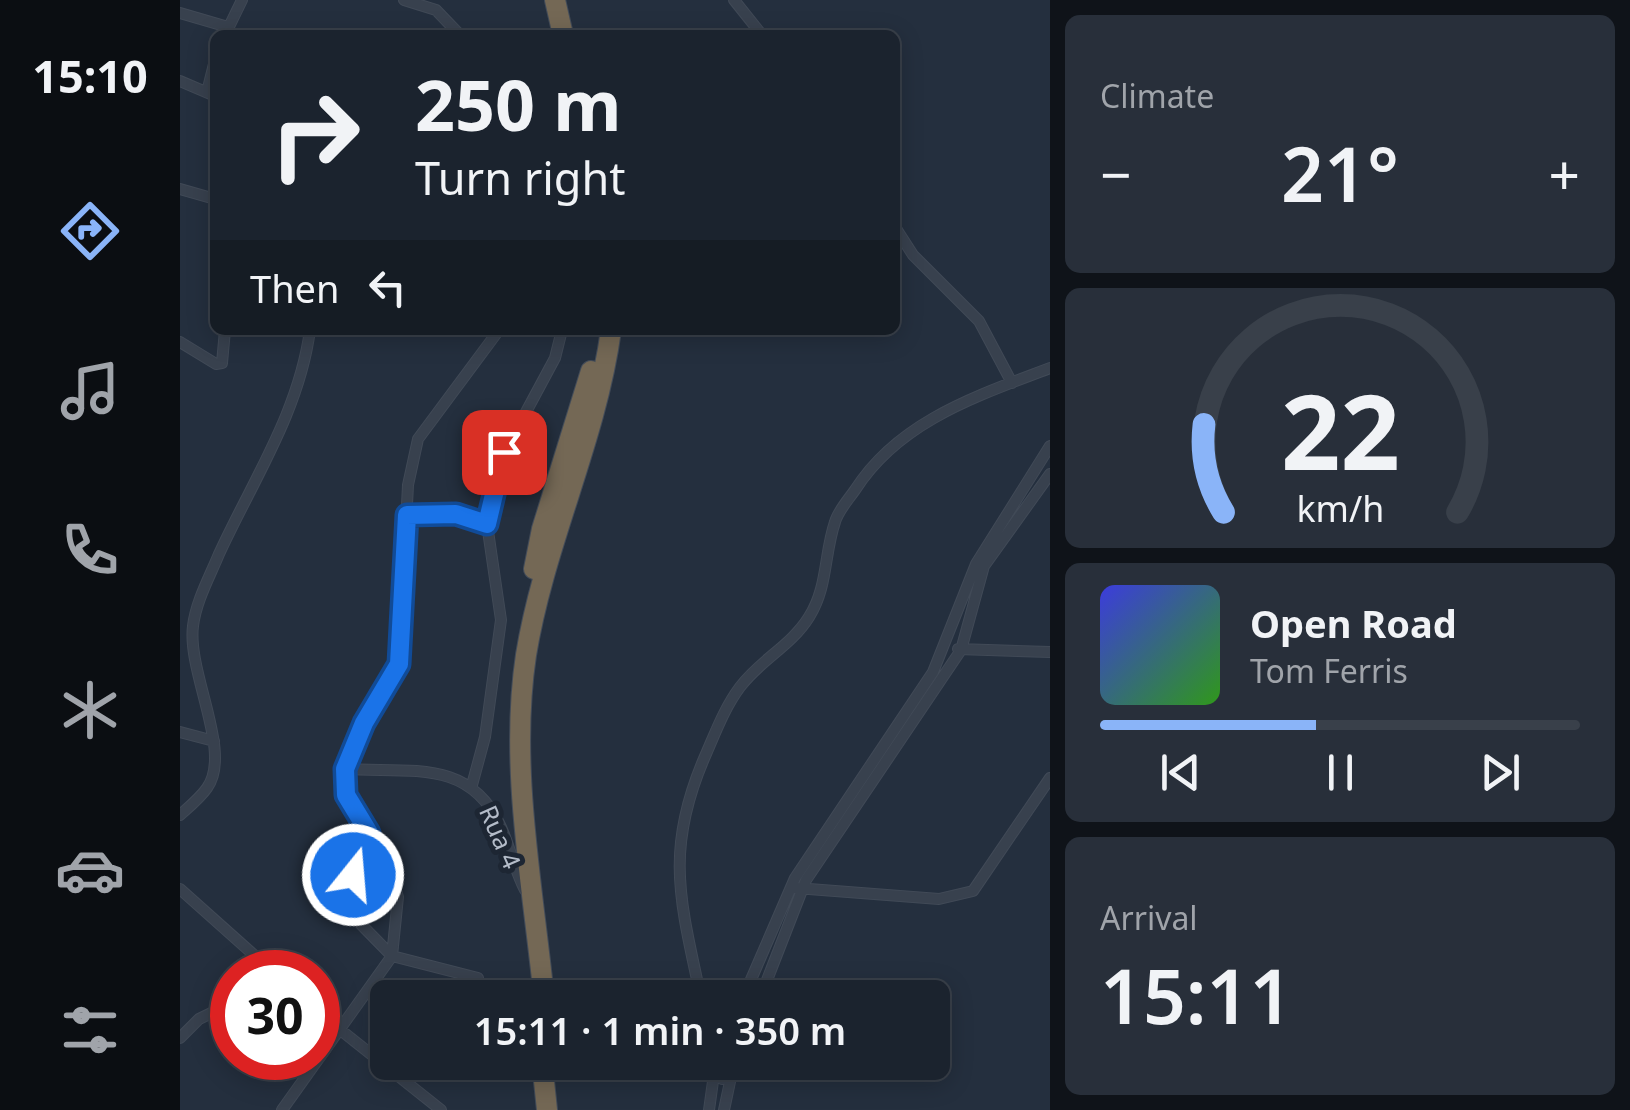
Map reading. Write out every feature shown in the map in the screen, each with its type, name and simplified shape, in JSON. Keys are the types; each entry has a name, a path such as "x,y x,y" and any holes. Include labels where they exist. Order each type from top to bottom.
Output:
{"highway":[{"path":"555,0 562,30"},
{"path":"565,0 570,30"},
{"path":"534,980 508,711 542,529 593,363 597,335"},
{"path":"542,980 519,715 527,652 557,530 593,415 609,335"},
{"path":"544,1080 547,1110"},
{"path":"552,1080 555,1110"}],"street":[{"path":"227,30 242,0"},
{"path":"404,0 436,10 456,30"},
{"path":"734,0 758,30"},
{"path":"180,13 224,30"},
{"path":"180,81 210,94"},
{"path":"180,189 210,198"},
{"path":"900,235 913,255 956,293 978,321 1012,383"},
{"path":"180,342 216,364 222,363 225,335"},
{"path":"180,815 208,787 217,764 195,676 193,626 204,588 249,488 278,442 306,357 309,335"},
{"path":"436,1109 340,1029 392,956 398,897 386,858 346,795 345,769 364,723 399,664 407,515 418,439 495,335"},
{"path":"345,769 455,776 472,784 485,737 501,620 487,524 504,452 555,358 561,335"},
{"path":"697,980 678,891 678,847 686,799 726,710 742,684 787,646 810,616 824,584 835,520 870,465 928,419 1050,368"},
{"path":"752,980 796,888 948,644 966,584 1050,446"},
{"path":"766,980 796,888 960,650 984,566 1044,497 1050,474"},
{"path":"1023,489 1044,497"},
{"path":"407,515 456,514 487,524"},
{"path":"948,644 960,650 1050,652"},
{"path":"180,732 214,741"},
{"path":"796,888 939,899 972,891 1050,778"},
{"name":"Rua 4","path":"472,784 498,820 525,891"},
{"path":"369,833 364,855 340,900 392,956 478,978"},
{"path":"180,889 248,950"},
{"path":"180,1038 199,1018 210,1013"},
{"path":"282,1110 303,1080"},
{"path":"709,1110 713,1080"},
{"path":"724,1110 731,1080"}],"route":[{"path":"353,875 364,855 369,833 346,795 345,769 364,723 392,683 399,664 407,515 456,514 487,524 504,452"}]}
